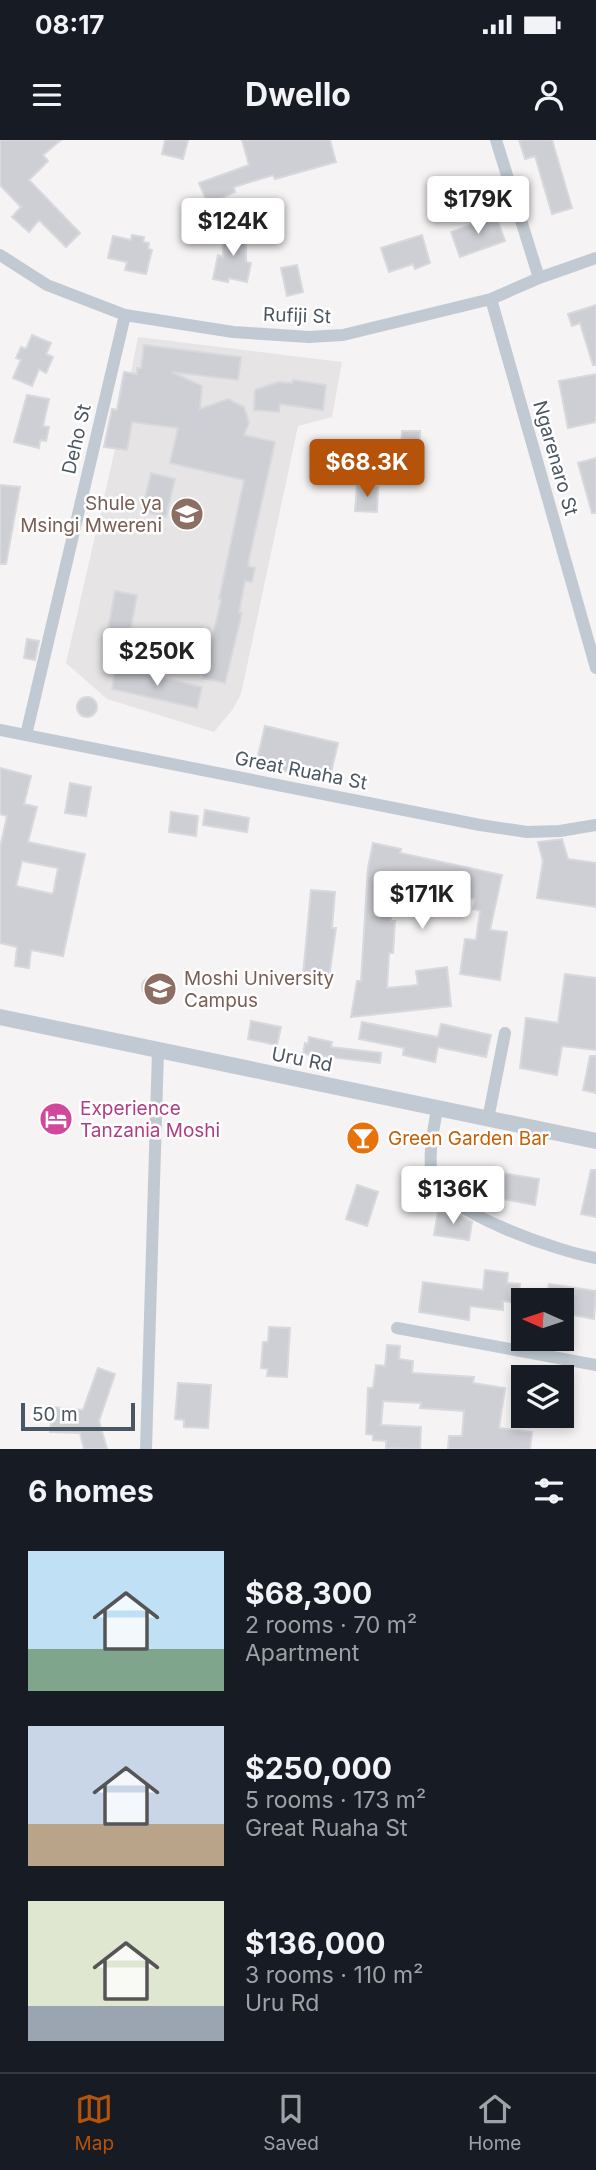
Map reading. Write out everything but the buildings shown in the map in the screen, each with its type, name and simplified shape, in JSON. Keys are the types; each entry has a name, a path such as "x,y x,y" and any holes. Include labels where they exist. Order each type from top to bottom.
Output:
{"street":[{"path":"496,140 539,278"},
{"name":"Rufiji St","path":"0,255 47,285 125,315 233,332 321,337 344,335 491,299 539,278 596,258"},
{"name":"Ngarenaro St","path":"491,299 596,668"},
{"name":"Deho St","path":"26,735 125,315"},
{"name":"Great Ruaha St","path":"0,730 480,825 527,832 560,831 596,825"},
{"name":"Uru Rd","path":"0,1017 596,1141"},
{"path":"488,1119 505,1033"},
{"path":"146,1449 158,1051"},
{"path":"437,1108 432,1168 433,1178 442,1194 472,1213 552,1248 596,1258"},
{"path":"397,1328 596,1366"}],"shaded area":[{"path":"138,337 342,362 332,417 298,426 241,694 233,709 214,732 107,699 66,663"}],"place":[{"name":"Shule ya Msingi Mwereni","path":"187,514"},
{"name":"Moshi University Campus","path":"160,989"},
{"name":"Experience Tanzania Moshi","path":"56,1119"},
{"name":"Green Garden Bar","path":"363,1138"}]}
